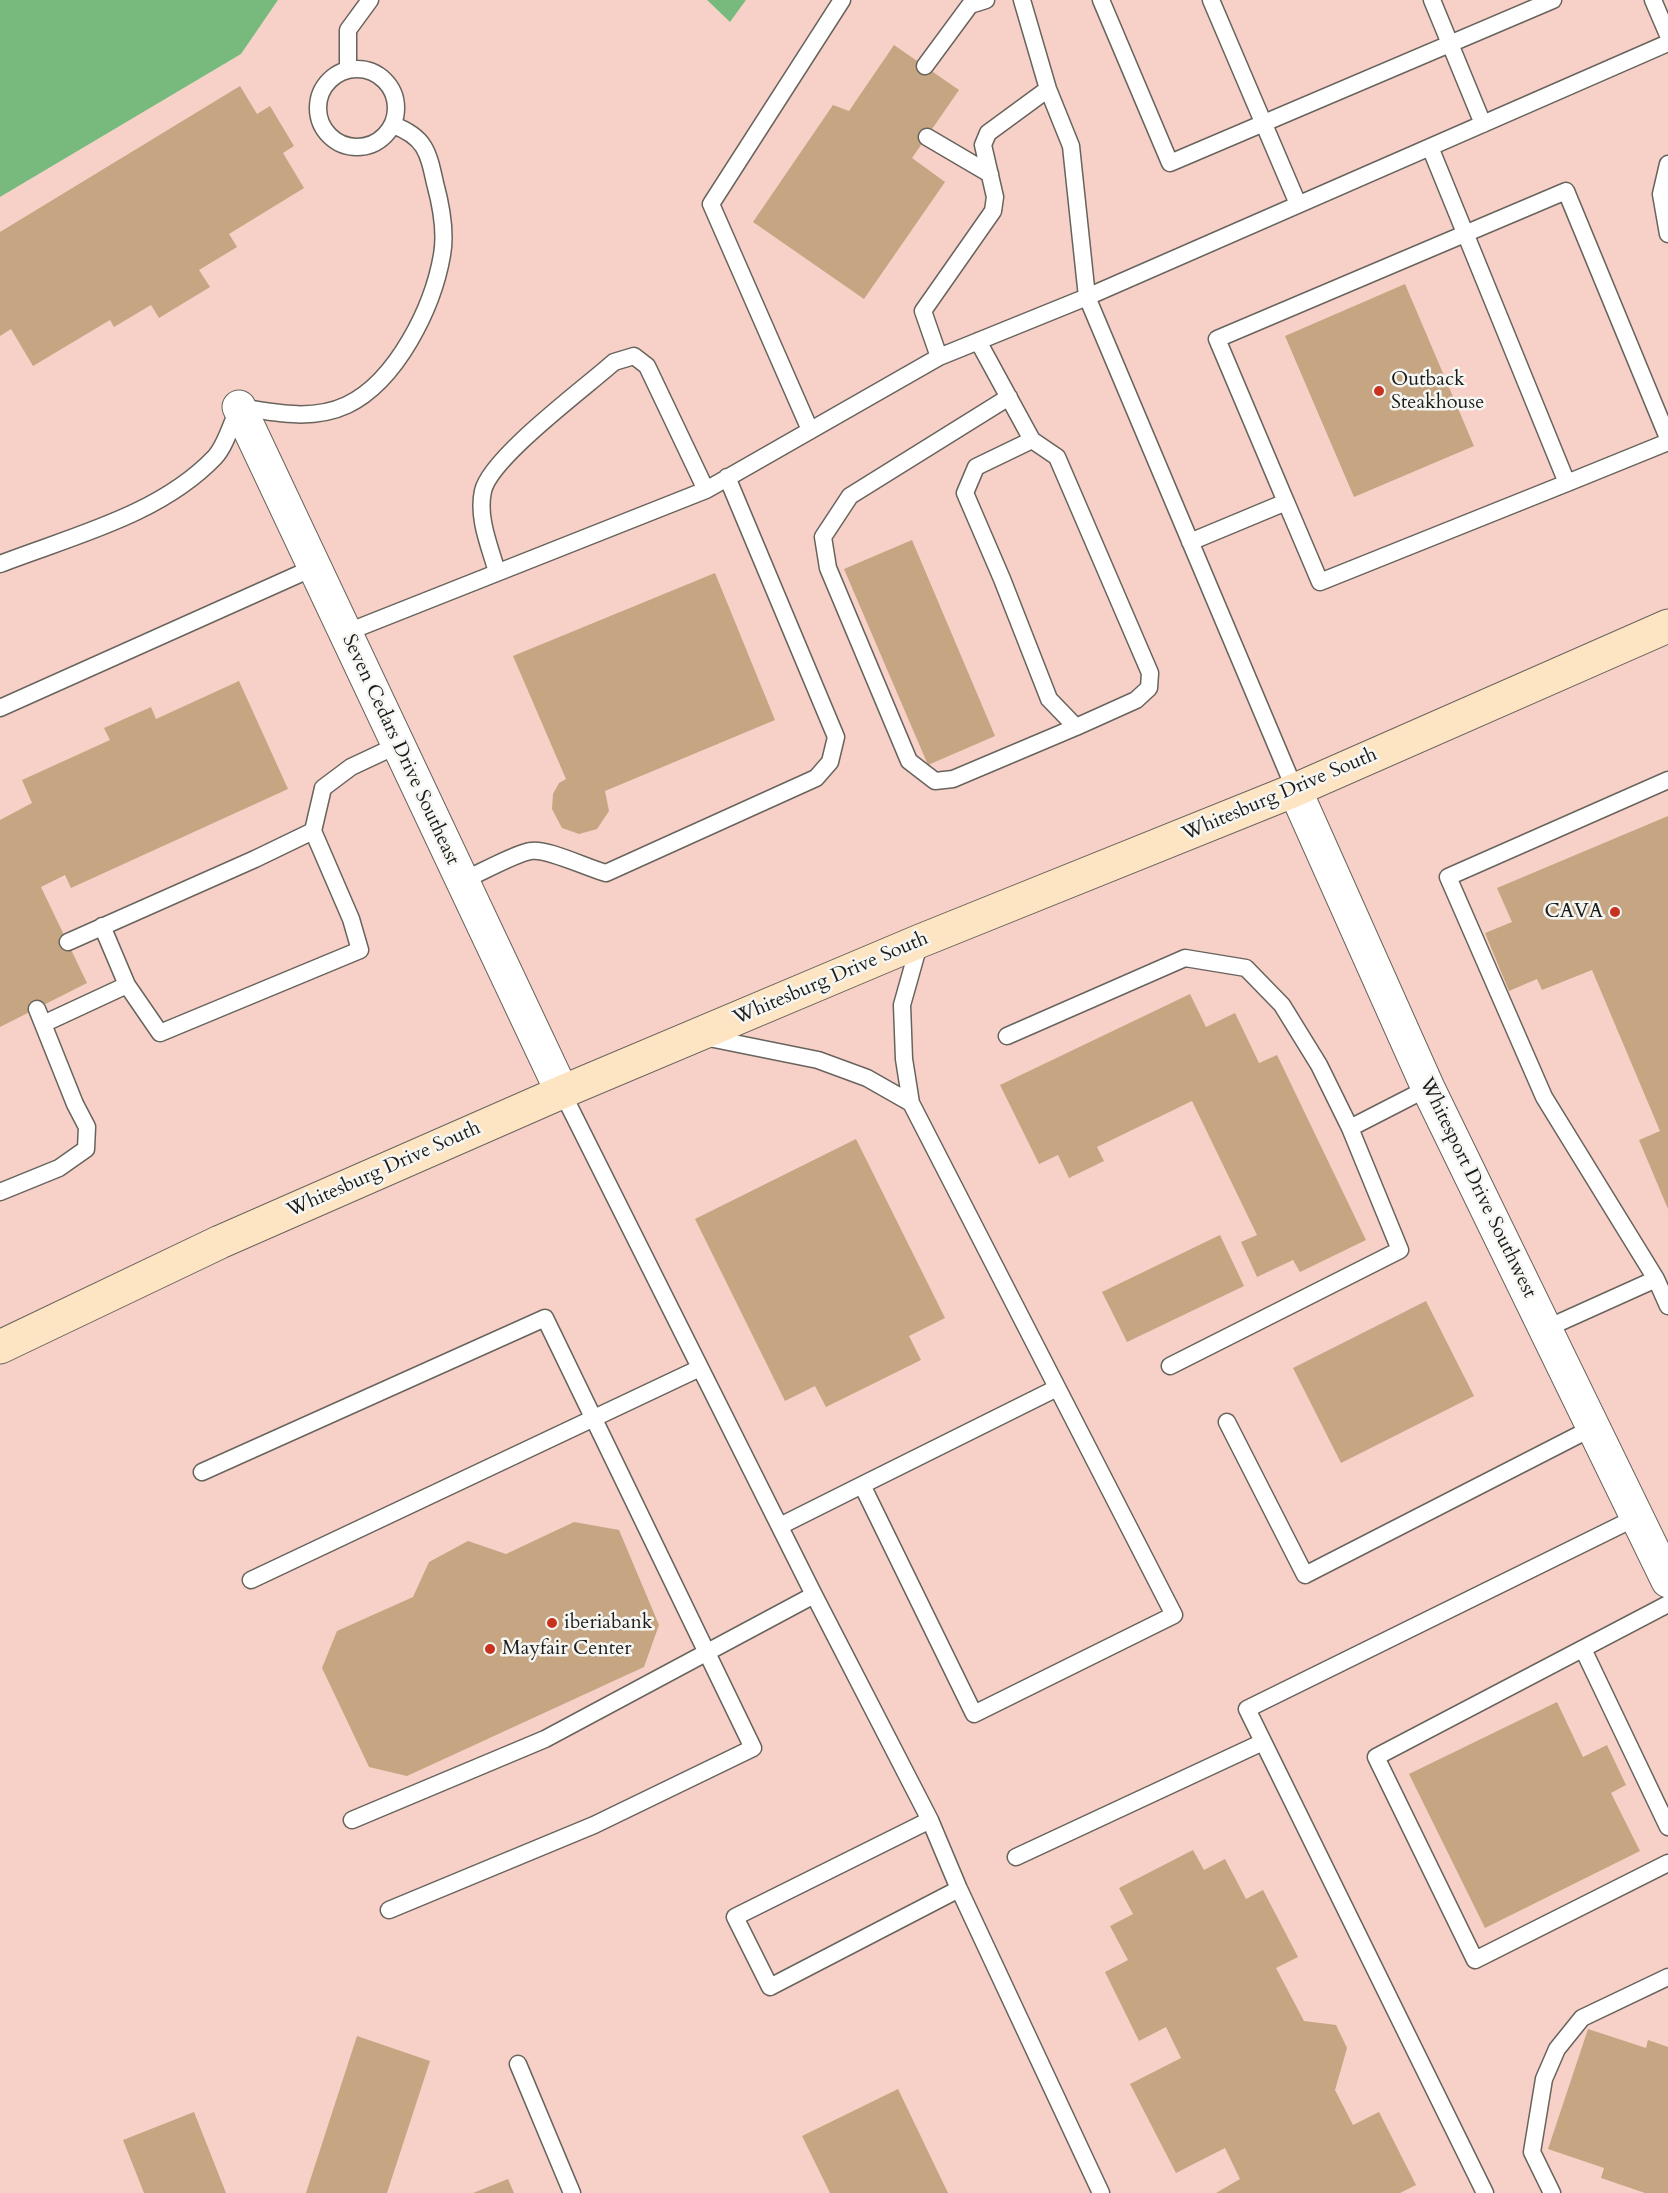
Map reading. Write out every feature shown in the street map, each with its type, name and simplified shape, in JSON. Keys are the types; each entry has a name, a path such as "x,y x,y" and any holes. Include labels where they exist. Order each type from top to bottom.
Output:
{"main road":[{"name":"Whitesburg Drive South","path":"0,1347 220,1242 562,1092 920,941 1295,790 1668,626"}],"street":[{"name":"Seven Cedars Drive Southeast","path":"239,407 562,1092"},
{"name":"Whitesport Drive Southwest","path":"1295,790 1428,1088 1635,1518 1668,1581"}],"lane":[{"path":"348,69 348,30 369,0"},
{"path":"810,430 711,204 842,0"},
{"path":"926,66 970,5 986,0"},
{"path":"1022,0 1047,89 1071,146 1087,297 1295,790"},
{"path":"1101,0 1170,163 1553,0"},
{"path":"1211,0 1298,204"},
{"path":"1432,0 1483,124"},
{"path":"1653,0 1668,35"},
{"path":"345,633 706,490 939,357 1087,297 1668,43"},
{"path":"348,69 373,71 392,88 397,113 393,125 375,144 362,147 342,144 326,133 319,115 320,95 336,74 348,69"},
{"path":"939,357 923,311 993,211 995,197 983,145 988,133 1047,89"},
{"path":"0,564 136,512 183,485 217,455 239,407 290,415 322,413 347,405 372,387 406,348 430,297 442,253 440,204 428,151 412,132 393,125"},
{"path":"927,137 990,174"},
{"path":"1430,147 1567,483"},
{"path":"1668,164 1661,194 1668,234"},
{"path":"1566,190 1668,440 1320,582 1217,339 1466,233 1566,190"},
{"path":"978,341 1009,397 1032,440 1057,457 1150,673 1149,688 1136,700 1076,727 953,779 935,781 909,761 828,568 823,537 850,496 1009,397"},
{"path":"497,572 481,511 483,489 498,463 614,362 634,356 647,366 706,490"},
{"path":"1032,440 976,467 965,493 1049,699 1076,727"},
{"path":"462,881 530,850 553,854 582,867 606,873 816,778 830,762 836,737 727,477"},
{"path":"1190,542 1286,502"},
{"path":"0,708 315,567"},
{"path":"102,926 127,985 160,1033 360,950 351,919 314,831 323,788 351,767 398,745"},
{"path":"1668,780 1448,877 1544,1097 1656,1279 1668,1306"},
{"path":"68,942 314,831"},
{"path":"862,1485 974,1714 1174,1615 911,1103 904,1059 902,1005 920,941"},
{"path":"1007,1036 1185,958 1246,968 1282,1005 1319,1065 1350,1128 1400,1250 1170,1366"},
{"path":"0,1192 59,1168 86,1149 87,1127 75,1104 40,1016 127,985"},
{"path":"695,1035 818,1060 867,1078 911,1103"},
{"path":"1350,1128 1428,1088"},
{"path":"562,1092 814,1595 930,1820 959,1889 1101,2193"},
{"path":"1545,1329 1656,1279"},
{"path":"201,1472 546,1318 753,1748 594,1825 389,1910"},
{"path":"251,1580 700,1368"},
{"path":"780,1526 1057,1388"},
{"path":"1227,1422 1305,1575 1592,1428"},
{"path":"1485,2193 1247,1710 1635,1518"},
{"path":"352,1820 545,1738 814,1595"},
{"path":"1668,1604 1376,1757 1475,1960 1668,1863"},
{"path":"1583,1649 1668,1827"},
{"path":"1016,1857 1263,1742"},
{"path":"930,1820 735,1917 770,1987 959,1889"},
{"path":"1552,2193 1532,2152 1544,2079 1557,2049 1582,2018 1668,1977"},
{"path":"518,2064 572,2193"}],"shaded area":[{"path":"278,0 707,0 730,22 746,0 1668,0 1668,2193 0,2193 0,197 241,54"}],"green space":[{"path":"0,0 278,0 241,54 0,197"},
{"path":"707,0 746,0 730,22"}],"building":[{"path":"894,45 959,90 912,158 945,182 864,299 753,222 833,105 849,111"},
{"path":"240,86 257,114 270,106 294,146 283,153 304,188 229,234 237,247 199,270 210,287 159,318 151,305 114,327 110,320 33,366 11,329 0,336 0,232"},
{"name":"Outback Steakhouse","path":"1405,284 1474,446 1354,497 1285,336"},
{"path":"912,540 995,736 928,765 844,569"},
{"path":"715,573 775,720 605,791 609,811 597,829 579,834 562,828 552,809 553,794 559,783 566,779 513,656"},
{"path":"239,681 288,789 71,888 65,875 41,887 87,983 0,1027 0,820 32,803 22,780 110,740 104,728 151,707 156,719"},
{"path":"1668,816 1668,1209 1639,1140 1660,1131 1592,970 1542,990 1537,979 1509,991 1485,933 1512,922 1497,888"},
{"path":"1190,994 1206,1027 1235,1013 1259,1063 1277,1055 1366,1240 1300,1272 1293,1260 1257,1277 1241,1242 1257,1235 1192,1101 1097,1147 1104,1161 1069,1178 1058,1155 1039,1164 1000,1085"},
{"path":"856,1139 945,1318 909,1336 921,1360 826,1407 815,1386 785,1401 695,1219"},
{"path":"1220,1235 1244,1286 1127,1342 1102,1292"},
{"path":"1426,1301 1474,1396 1341,1463 1293,1368"},
{"name":"Mayfair Center","path":"574,1522 619,1530 659,1625 644,1667 407,1776 369,1767 322,1668 337,1631 413,1597 429,1562 468,1541 506,1554"},
{"path":"1557,1702 1583,1757 1607,1745 1626,1785 1611,1793 1640,1851 1485,1928 1409,1774"},
{"path":"1193,1850 1204,1870 1225,1859 1246,1899 1263,1890 1298,1957 1276,1968 1304,2021 1336,2025 1347,2048 1335,2090 1353,2125 1379,2112 1416,2185 1400,2193 1216,2193 1240,2179 1225,2148 1176,2173 1130,2084 1181,2058 1166,2027 1139,2041 1105,1972 1128,1960 1110,1926 1133,1914 1119,1888"},
{"path":"1588,2029 1646,2048 1648,2040 1668,2047 1668,2193 1645,2193 1601,2178 1604,2168 1548,2149"},
{"path":"357,2036 430,2061 387,2193 306,2193"},
{"path":"898,2089 948,2193 830,2193 802,2136"},
{"path":"194,2112 226,2193 144,2193 123,2140"},
{"path":"508,2179 514,2193 473,2193"}],"place":[{"name":"Outback Steakhouse","path":"1379,391"},
{"name":"CAVA","path":"1615,912"},
{"name":"iberiabank","path":"552,1623"},
{"name":"Mayfair Center","path":"490,1649"}]}
